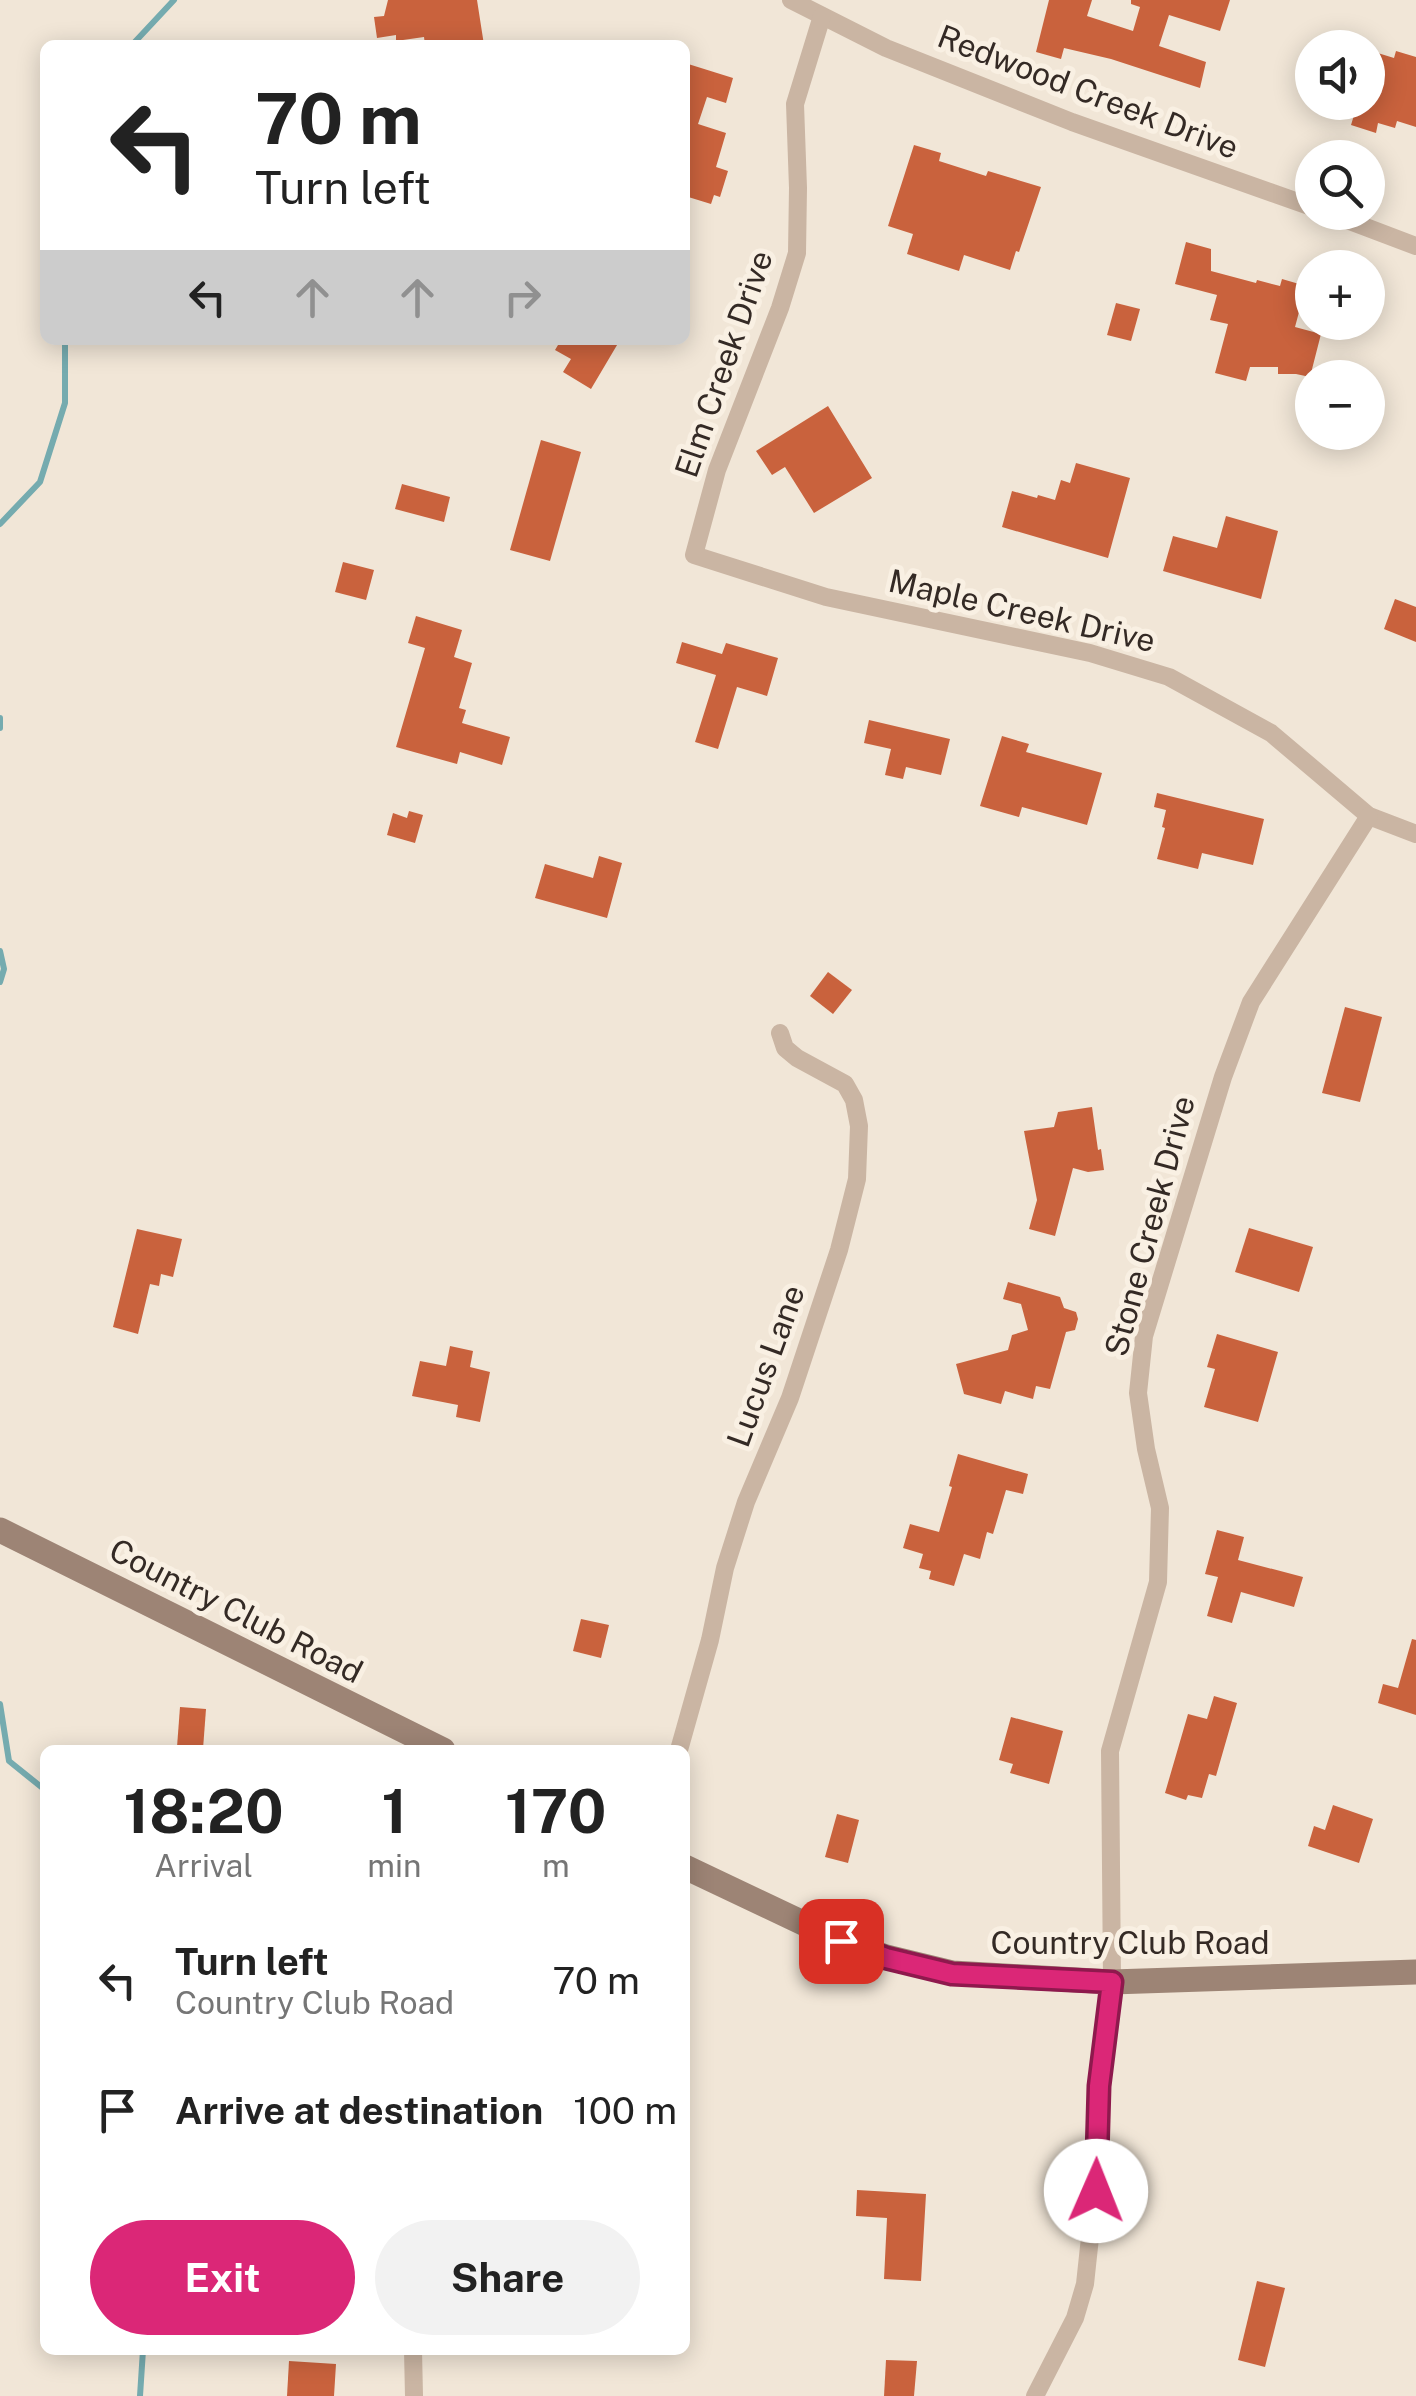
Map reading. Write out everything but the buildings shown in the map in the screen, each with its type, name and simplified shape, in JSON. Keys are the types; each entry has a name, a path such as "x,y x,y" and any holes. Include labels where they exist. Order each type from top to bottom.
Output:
{"main road":[{"name":"Country Club Road","path":"0,1530 434,1745"},
{"name":"Country Club Road","path":"690,1869 810,1928 886,1958 952,1974 1112,1982 1416,1972"}],"street":[{"name":"Redwood Creek Drive","path":"790,0 886,48 1072,122 1295,202"},
{"name":"Elm Creek Drive","path":"694,555 717,470 774,325 797,253 795,104 822,16"},
{"path":"1374,230 1416,246"},
{"name":"Maple Creek Drive","path":"694,555 826,596 1090,652 1169,676 1271,734 1368,816 1416,834"},
{"name":"Stone Creek Drive","path":"1035,2396 1076,2318 1085,2284 1096,2191 1099,2086 1112,1982 1110,1751 1158,1582 1160,1508 1138,1394 1144,1336 1223,1077 1252,1002 1368,816"},
{"name":"Lucus Lane","path":"680,1745 710,1640 725,1568 746,1502 790,1398 839,1250 857,1179 859,1126 854,1100 845,1084 785,1048 780,1032"},
{"path":"414,2355 414,2396"}],"waterway":[{"path":"137,40 174,0"},
{"path":"0,524 40,482 65,403 65,345"},
{"path":"0,718 0,728"},
{"path":"0,951 4,969 0,982"},
{"path":"0,1704 9,1761 40,1786"},
{"path":"140,2396 143,2355"}],"route":[{"path":"841,1941 886,1958 952,1974 1112,1982 1099,2086 1096,2191"}]}
